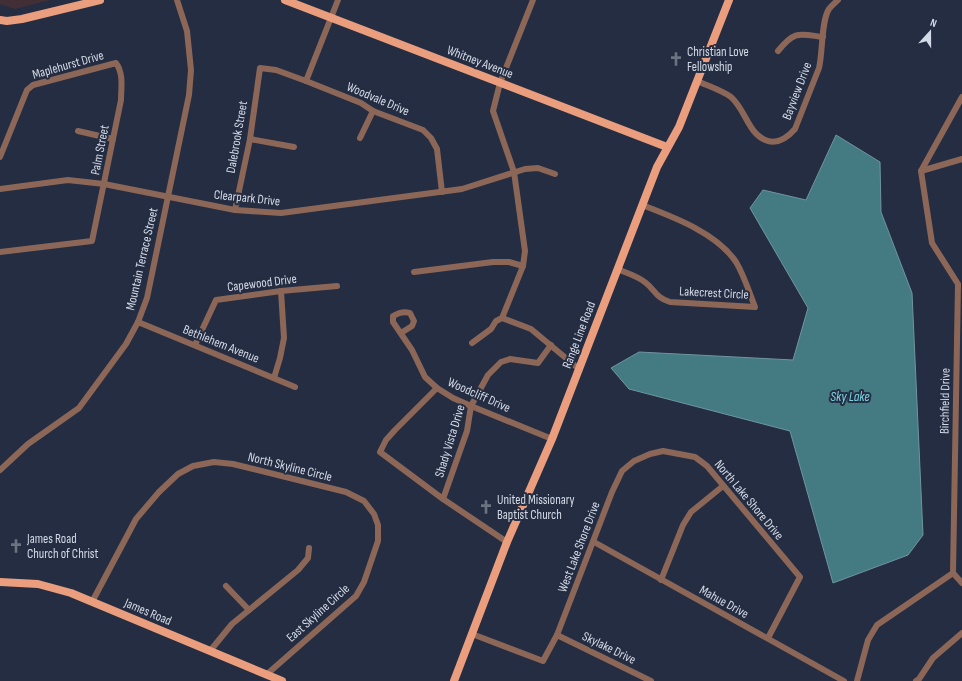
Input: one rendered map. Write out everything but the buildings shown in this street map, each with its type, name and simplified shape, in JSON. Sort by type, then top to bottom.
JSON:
[{"type":"main road","points":[[0,20],[7,21],[22,19],[100,0]]},
{"type":"main road","name":"Whitney Avenue","points":[[284,0],[667,147]]},
{"type":"main road","name":"Range Line Road","points":[[454,681],[507,542],[552,439],[657,167],[679,127],[729,0]]},
{"type":"main road","name":"James Road","points":[[0,582],[38,584],[72,594],[282,681]]},
{"type":"street","name":"Mountain Terrace Street","points":[[0,470],[28,444],[79,408],[126,344],[138,322],[147,298],[189,95],[191,70],[187,31],[176,0]]},
{"type":"street","points":[[306,81],[338,0]]},
{"type":"street","points":[[472,343],[492,329],[496,321],[502,318],[523,266],[524,251],[514,172],[493,111],[500,83],[533,0]]},
{"type":"street","name":"Bayview Drive","points":[[697,81],[730,97],[736,103],[758,136],[772,142],[789,136],[795,129],[819,68],[825,16],[828,10],[838,0]]},
{"type":"street","points":[[778,51],[790,38],[796,35],[823,37]]},
{"type":"street","name":"Palm Street","points":[[0,252],[92,241],[121,100],[122,80],[120,68],[116,63]]},
{"type":"street","name":"Maplehurst Drive","points":[[0,157],[28,90],[33,85],[116,63]]},
{"type":"street","name":"Woodvale Drive","points":[[260,68],[276,70],[306,81],[361,103],[373,111],[423,130],[431,138],[436,149],[442,192]]},
{"type":"street","name":"Dalebrook Street","points":[[235,210],[250,139],[260,68]]},
{"type":"street","points":[[921,171],[962,97]]},
{"type":"street","points":[[360,138],[373,111]]},
{"type":"street","points":[[78,131],[113,139]]},
{"type":"street","points":[[250,139],[294,147]]},
{"type":"street","points":[[921,171],[962,159]]},
{"type":"street","name":"Clearpark Drive","points":[[0,189],[68,180],[104,184],[235,210],[281,214],[462,189],[525,169],[538,168],[555,174]]},
{"type":"street","name":"Birchfield Drive","points":[[921,171],[932,243],[960,283],[953,573]]},
{"type":"street","name":"Lakecrest Circle","points":[[617,269],[639,278],[663,300],[670,302],[755,307],[736,263],[728,250],[717,241],[695,228],[669,215],[642,206]]},
{"type":"street","points":[[414,272],[493,262],[509,262],[523,266]]},
{"type":"street","name":"Capewood Drive","points":[[195,345],[216,300],[280,291],[337,286]]},
{"type":"street","points":[[274,378],[284,338],[280,291]]},
{"type":"street","points":[[502,318],[531,329],[579,369]]},
{"type":"street","name":"Bethlehem Avenue","points":[[138,322],[295,387]]},
{"type":"street","name":"Woodcliff Drive","points":[[401,333],[412,350],[425,377],[437,388],[453,398],[471,406],[552,439]]},
{"type":"street","name":"Shady Vista Drive","points":[[442,499],[467,432],[471,406],[488,375],[501,362],[510,359],[538,363],[551,345]]},
{"type":"street","points":[[437,388],[386,440],[380,452],[442,499],[507,542]]},
{"type":"street","name":"North Lake Shore Drive","points":[[650,454],[663,451],[695,457],[707,466],[800,576],[768,638]]},
{"type":"street","name":"West Lake Shore Drive","points":[[472,634],[543,661],[557,635],[612,492],[622,471],[634,461],[650,454]]},
{"type":"street","name":"North Skyline Circle","points":[[92,602],[136,519],[159,492],[178,474],[193,466],[214,462],[233,464],[346,492],[364,501],[374,514]]},
{"type":"street","points":[[661,580],[687,518],[691,512],[723,486]]},
{"type":"street","name":"East Skyline Circle","points":[[266,675],[356,596],[364,582],[378,541],[378,525],[374,514]]},
{"type":"street","name":"Mahue Drive","points":[[594,542],[844,681]]},
{"type":"street","points":[[210,651],[232,624],[298,570],[308,558],[309,548]]},
{"type":"street","points":[[857,681],[868,640],[877,626],[953,573],[962,583]]},
{"type":"street","points":[[226,586],[249,610]]},
{"type":"street","points":[[916,681],[919,679],[933,658],[962,633]]},
{"type":"street","name":"Skylake Drive","points":[[557,635],[651,681]]},
{"type":"shaded area","points":[[0,0],[50,0],[15,9],[0,4]]},
{"type":"water","name":"Sky Lake","points":[[836,135],[880,162],[881,212],[912,293],[923,535],[908,555],[833,583],[790,431],[629,389],[611,368],[639,352],[793,360],[808,308],[750,208],[763,190],[806,200]]},
{"type":"place","name":"Christian Love Fellowship","points":[[676,59]]},
{"type":"place","name":"United Missionary Baptist Church","points":[[486,507]]},
{"type":"place","name":"James Road Church of Christ","points":[[16,546]]}]
